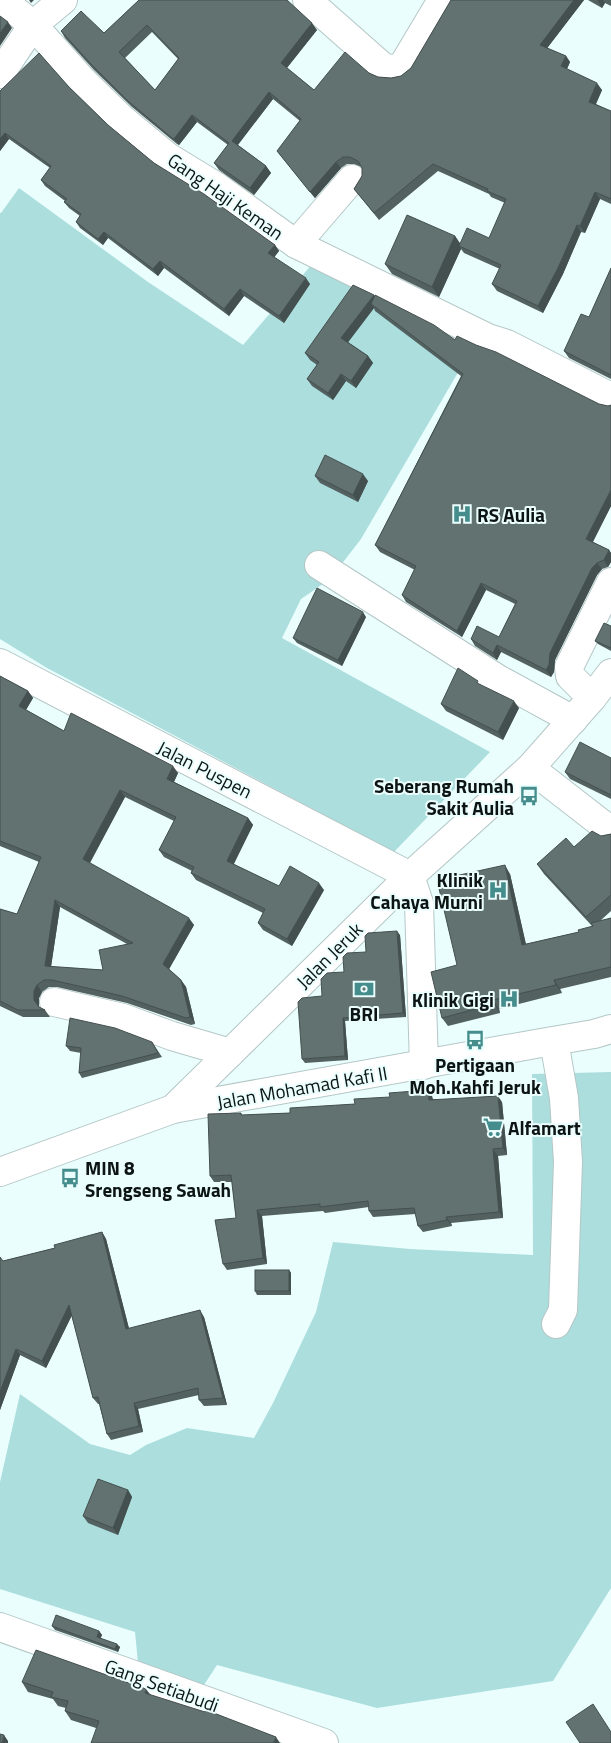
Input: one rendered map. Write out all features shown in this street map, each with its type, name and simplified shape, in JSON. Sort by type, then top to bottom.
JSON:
[{"type":"street","name":"Gang Haji Keman","points":[[2,0],[33,25],[83,81],[168,157],[217,187],[296,244],[488,338],[507,344],[611,397]]},
{"type":"street","points":[[0,74],[33,25],[63,0]]},
{"type":"street","points":[[307,0],[384,68],[394,69],[402,67],[442,0]]},
{"type":"street","points":[[296,244],[352,179]]},
{"type":"street","points":[[319,565],[498,679],[572,720]]},
{"type":"street","points":[[592,698],[570,676],[569,667],[611,582]]},
{"type":"street","name":"Jalan Puspen","points":[[0,663],[410,876]]},
{"type":"street","name":"Jalan Jeruk","points":[[173,1109],[410,876],[530,768],[592,698],[611,673]]},
{"type":"street","points":[[530,768],[611,831]]},
{"type":"street","points":[[410,876],[419,903],[424,1065]]},
{"type":"street","points":[[54,1002],[123,1018],[172,1036],[230,1053]]},
{"type":"street","name":"Jalan Mohamad Kafi II","points":[[0,1172],[173,1109],[594,1034],[611,1029]]},
{"type":"street","points":[[554,1041],[564,1098],[568,1162],[563,1310],[556,1324]]},
{"type":"street","name":"Gang Setiabudi","points":[[0,1627],[324,1743]]},
{"type":"shaded area","points":[[19,188],[148,282],[243,345],[319,256],[467,357],[361,539],[330,579],[301,599],[282,638],[490,752],[394,852],[47,668],[0,639],[0,213]]},
{"type":"shaded area","points":[[611,1072],[611,1588],[553,1681],[377,1708],[217,1665],[202,1688],[138,1663],[135,1632],[0,1589],[0,1482],[20,1394],[90,1444],[130,1455],[146,1445],[187,1428],[254,1438],[273,1403],[316,1312],[333,1242],[410,1249],[533,1255],[532,1074]]},
{"type":"building","points":[[139,0],[287,0],[312,23],[281,63],[314,90],[345,52],[369,73],[378,77],[391,78],[401,76],[411,68],[451,0],[574,0],[540,45],[566,56],[561,66],[597,83],[589,102],[611,111],[611,199],[595,192],[580,226],[577,225],[558,268],[538,306],[492,284],[501,265],[459,246],[467,228],[489,238],[506,199],[433,164],[374,213],[354,189],[362,176],[362,168],[358,161],[350,157],[343,157],[336,162],[310,192],[277,151],[301,119],[269,92],[232,141],[266,166],[250,188],[214,163],[229,143],[192,115],[174,139],[172,138],[128,101],[61,31],[81,11],[104,33]],"holes":[[[147,25],[179,58],[155,90],[119,52]]]},
{"type":"building","points":[[0,16],[8,22],[0,33]]},
{"type":"building","points":[[39,53],[68,86],[108,125],[154,163],[204,194],[275,245],[268,253],[306,278],[279,316],[240,289],[224,309],[160,261],[153,269],[104,232],[98,239],[76,222],[81,214],[64,202],[67,199],[41,180],[51,166],[5,133],[0,139],[0,91]]},
{"type":"building","points":[[407,215],[455,236],[432,287],[385,264]]},
{"type":"building","points":[[611,268],[611,375],[564,351],[581,314],[589,317]]},
{"type":"building","points":[[353,285],[374,295],[341,338],[368,356],[351,381],[341,374],[328,393],[307,379],[319,362],[305,353]]},
{"type":"building","points":[[375,295],[434,325],[455,340],[457,336],[496,352],[599,404],[611,405],[611,490],[586,539],[609,550],[604,560],[592,568],[550,653],[549,665],[546,670],[497,645],[493,653],[471,639],[477,626],[499,637],[517,601],[481,583],[457,631],[402,595],[416,566],[375,545],[463,374],[371,304]]},
{"type":"building","points":[[325,455],[363,474],[353,495],[315,476]]},
{"type":"building","points":[[317,588],[363,612],[338,660],[293,638]]},
{"type":"building","points":[[604,623],[611,626],[611,648],[595,641]]},
{"type":"building","points":[[458,668],[478,681],[477,683],[514,701],[498,732],[441,704]]},
{"type":"building","points":[[0,676],[28,691],[19,706],[64,731],[71,713],[173,766],[167,779],[248,818],[227,861],[279,886],[290,866],[319,883],[287,939],[258,923],[265,909],[191,873],[194,867],[159,850],[176,817],[120,790],[83,859],[189,918],[163,964],[181,980],[190,1017],[186,1018],[122,996],[52,980],[44,980],[37,985],[34,991],[34,1000],[39,1007],[45,1010],[18,1010],[0,1001],[0,909],[17,914],[41,857],[0,841]],"holes":[[[55,900],[133,943],[99,950],[103,970],[45,966]]]},
{"type":"building","points":[[580,742],[611,758],[611,795],[565,772]]},
{"type":"building","points":[[592,831],[601,836],[611,834],[611,895],[586,917],[537,864],[566,838],[574,847]]},
{"type":"building","points":[[505,865],[522,945],[579,932],[578,930],[593,926],[591,923],[611,918],[611,967],[554,980],[556,985],[493,1000],[494,1004],[442,1018],[431,972],[457,965],[437,880]]},
{"type":"building","name":"BRI","points":[[397,931],[403,1013],[343,1018],[345,1056],[302,1059],[298,1002],[302,998],[322,996],[321,979],[327,973],[344,972],[343,957],[347,953],[366,952],[365,936],[368,933]]},
{"type":"building","points":[[70,1018],[115,1028],[152,1042],[158,1053],[79,1073],[81,1048],[66,1046]]},
{"type":"building","points":[[428,1090],[429,1100],[498,1096],[503,1148],[493,1149],[499,1212],[446,1217],[447,1220],[418,1226],[414,1208],[369,1211],[368,1201],[320,1207],[320,1204],[257,1210],[263,1258],[223,1264],[215,1220],[236,1218],[231,1175],[210,1176],[208,1114],[290,1113],[290,1108],[355,1104],[354,1099],[390,1097],[389,1093]]},
{"type":"building","points":[[102,1232],[126,1329],[200,1310],[223,1398],[199,1400],[198,1388],[134,1403],[139,1426],[107,1434],[98,1397],[93,1398],[69,1305],[42,1361],[16,1349],[0,1392],[0,1257],[3,1261],[55,1248],[54,1245]]},
{"type":"building","points":[[255,1270],[289,1270],[289,1291],[255,1291]]},
{"type":"building","points":[[98,1479],[128,1490],[113,1528],[83,1516]]},
{"type":"building","points":[[56,1615],[99,1631],[97,1637],[117,1644],[115,1649],[52,1626]]},
{"type":"building","points":[[36,1650],[146,1689],[145,1693],[205,1712],[206,1710],[276,1737],[273,1743],[91,1743],[99,1721],[65,1711],[68,1701],[51,1697],[53,1692],[22,1682]]},
{"type":"building","points":[[593,1704],[611,1732],[610,1743],[580,1743],[566,1722]]},
{"type":"building","points":[[0,1734],[4,1735],[2,1743],[0,1743]]},
{"type":"place","name":"RS Aulia","points":[[462,514]]},
{"type":"place","name":"Seberang Rumah Sakit Aulia","points":[[529,796]]},
{"type":"place","name":"Klinik Cahaya Murni","points":[[498,890]]},
{"type":"place","name":"BRI","points":[[364,989]]},
{"type":"place","name":"Klinik Gigi","points":[[509,999]]},
{"type":"place","name":"Pertigaan Moh.Kahfi Jeruk","points":[[475,1040]]},
{"type":"place","name":"Alfamart","points":[[493,1127]]},
{"type":"place","name":"MIN 8 Srengseng Sawah","points":[[70,1178]]}]
